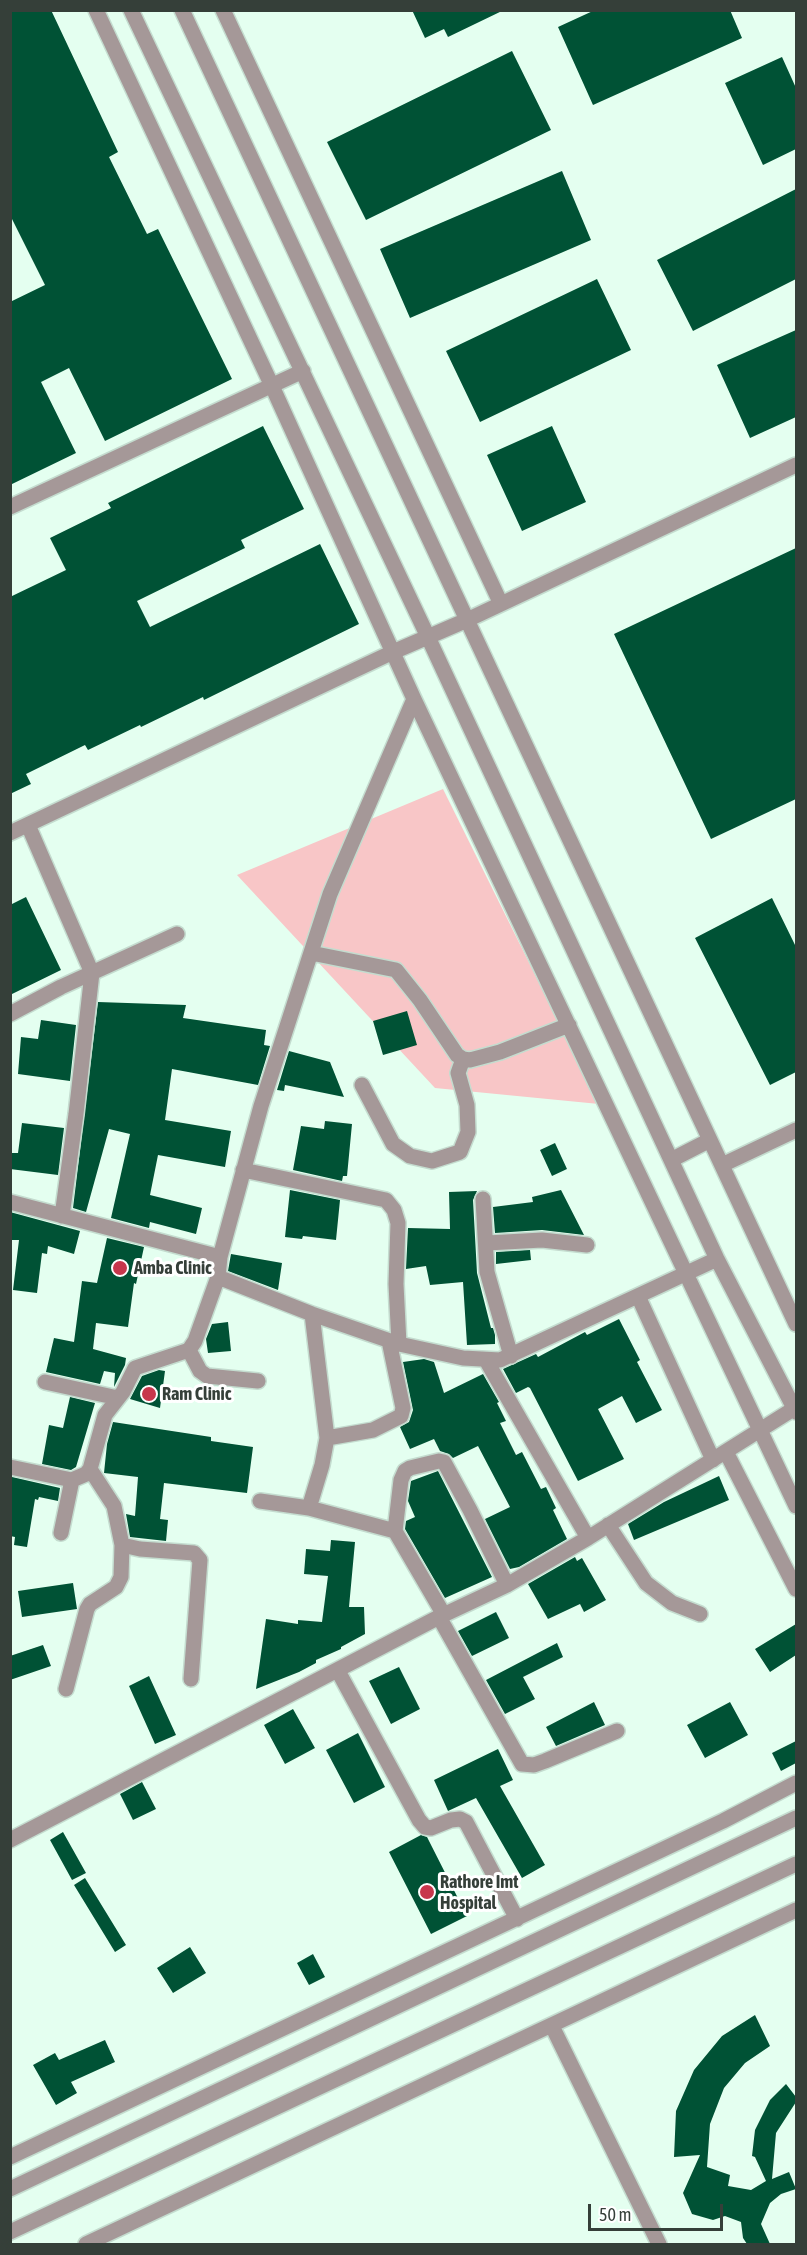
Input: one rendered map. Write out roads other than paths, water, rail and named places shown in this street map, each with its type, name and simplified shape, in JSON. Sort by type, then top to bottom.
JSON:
[{"type":"street","points":[[96,10],[272,386],[414,699],[796,1506]]},
{"type":"street","points":[[10,1840],[507,1584],[588,1538],[760,1430],[796,1410],[717,1259],[428,637],[131,10]]},
{"type":"street","points":[[182,10],[796,1324]]},
{"type":"street","points":[[223,10],[501,604]]},
{"type":"street","points":[[10,507],[303,371]]},
{"type":"street","points":[[10,833],[796,465]]},
{"type":"street","points":[[11,1469],[72,1480],[86,1474],[90,1469],[105,1415],[138,1366],[189,1350],[203,1322],[218,1277],[220,1257],[261,1106],[330,894],[414,699]]},
{"type":"street","points":[[28,825],[92,973],[62,1216]]},
{"type":"street","points":[[10,1014],[177,934]]},
{"type":"street","points":[[310,953],[396,970],[420,1000],[457,1055],[463,1059],[470,1060],[500,1052],[569,1025]]},
{"type":"street","points":[[362,1085],[393,1144],[410,1156],[432,1161],[460,1152],[468,1132],[467,1105],[458,1072],[463,1059]]},
{"type":"street","points":[[722,1165],[796,1130]]},
{"type":"street","points":[[671,1160],[710,1140]]},
{"type":"street","points":[[243,1170],[386,1200],[394,1210],[398,1224],[394,1342],[403,1408],[401,1416],[373,1430],[327,1438]]},
{"type":"street","points":[[483,1199],[487,1272],[511,1356]]},
{"type":"street","points":[[10,1202],[220,1257]]},
{"type":"street","points":[[487,1244],[542,1240],[586,1245]]},
{"type":"street","points":[[218,1277],[312,1314],[394,1342],[463,1358],[500,1360],[717,1259]]},
{"type":"street","points":[[638,1296],[719,1456],[796,1589]]},
{"type":"street","points":[[309,1508],[322,1465],[327,1438],[312,1314]]},
{"type":"street","points":[[189,1350],[200,1371],[207,1376],[258,1381]]},
{"type":"street","points":[[486,1360],[588,1538]]},
{"type":"street","points":[[45,1382],[118,1398]]},
{"type":"street","points":[[507,1584],[444,1462],[439,1461],[410,1468],[402,1475],[395,1531],[522,1764],[534,1765],[617,1731]]},
{"type":"street","points":[[66,1689],[87,1609],[90,1604],[116,1587],[119,1582],[122,1545],[114,1506],[90,1469]]},
{"type":"street","points":[[60,1533],[72,1480]]},
{"type":"street","points":[[260,1501],[309,1508],[395,1531]]},
{"type":"street","points":[[608,1525],[646,1583],[672,1603],[700,1614]]},
{"type":"street","points":[[122,1545],[140,1549],[194,1553],[200,1560],[191,1679]]},
{"type":"street","points":[[338,1671],[419,1820],[425,1827],[431,1828],[451,1820],[460,1819],[466,1822],[518,1919]]},
{"type":"street","points":[[10,2157],[518,1919],[796,1784]]},
{"type":"street","points":[[10,2189],[796,1818]]},
{"type":"street","points":[[10,2232],[796,1864]]},
{"type":"street","points":[[86,2244],[796,1910]]},
{"type":"street","points":[[552,2026],[659,2244]]},
{"type":"place","name":"Amba Clinic","points":[[120,1268]]},
{"type":"place","name":"Ram Clinic","points":[[149,1394]]},
{"type":"place","name":"Rathore Imt Hospital","points":[[427,1892]]}]
